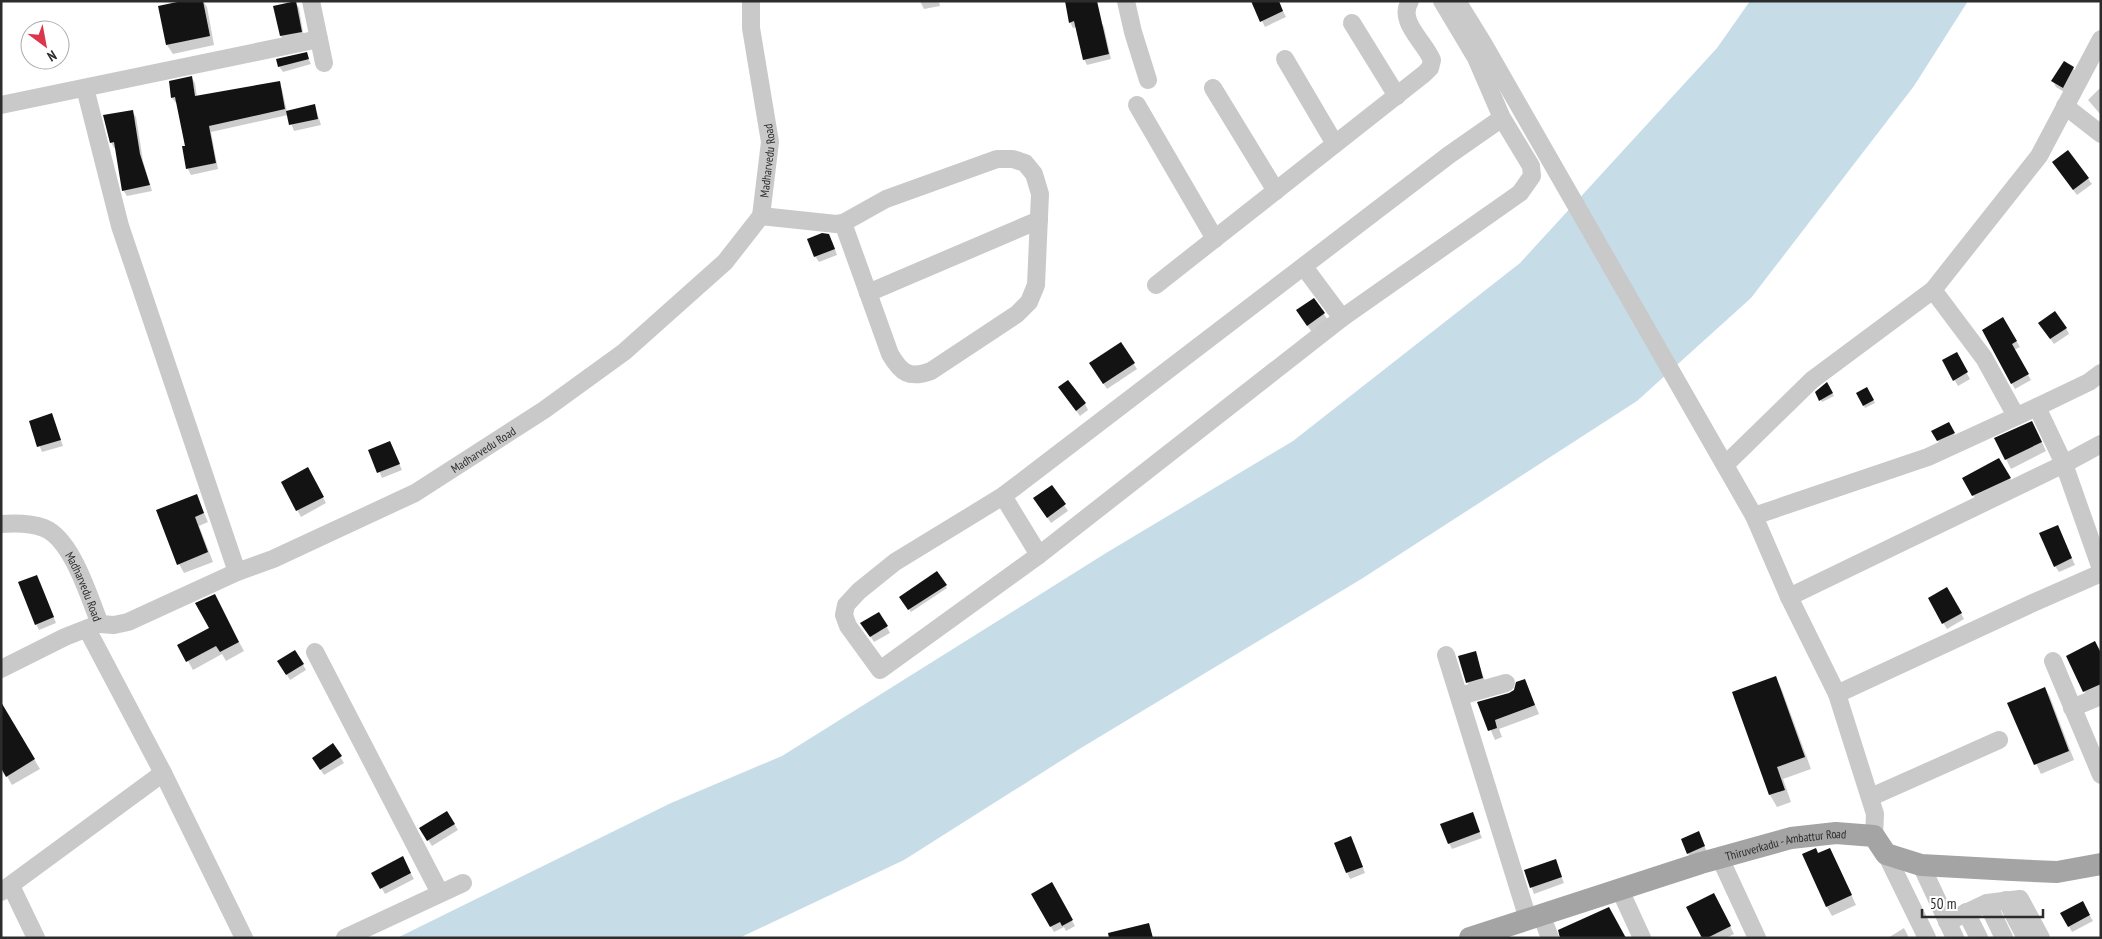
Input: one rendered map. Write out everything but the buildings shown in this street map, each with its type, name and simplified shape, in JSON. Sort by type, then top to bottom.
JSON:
[{"type":"main road","name":"Thiruverkadu - Ambattur Road","points":[[1470,938],[1720,858],[1791,838],[1836,833],[1874,836]]},
{"type":"main road","points":[[1874,836],[1886,854],[1921,865],[2058,872],[2101,864]]},
{"type":"street","points":[[312,1],[324,63]]},
{"type":"street","name":"Madharvedu Road","points":[[1,524],[30,525],[43,528],[60,540],[69,553],[94,626],[114,625],[128,622],[237,572],[273,559],[415,493],[544,410],[624,352],[725,262],[761,216],[770,142],[750,28],[751,1]]},
{"type":"street","points":[[1126,1],[1133,32],[1148,80]]},
{"type":"street","points":[[1156,285],[1424,74],[1432,63],[1429,53],[1406,18],[1406,10],[1410,1]]},
{"type":"street","points":[[1442,1],[1476,58],[1502,118],[1531,166],[1532,176],[1520,193],[1342,318],[1039,555],[880,670],[848,626],[844,615],[846,605],[859,591],[895,562],[1003,496],[1449,155],[1502,118]]},
{"type":"street","points":[[1457,1],[1483,43],[1754,516],[1789,597],[1837,694],[1871,797],[1875,814],[1874,836]]},
{"type":"street","points":[[1352,23],[1397,96]]},
{"type":"street","points":[[1,105],[319,38]]},
{"type":"street","points":[[1725,465],[1812,380],[1933,290],[2038,156],[2101,39]]},
{"type":"street","points":[[1285,59],[1335,144]]},
{"type":"street","points":[[85,88],[120,226],[237,572]]},
{"type":"street","points":[[1213,88],[1276,191]]},
{"type":"street","points":[[1137,105],[1215,239]]},
{"type":"street","points":[[2065,106],[2101,134]]},
{"type":"street","points":[[761,216],[836,224],[843,223],[886,199],[997,158],[1013,159],[1025,163],[1034,174],[1040,194],[1036,285],[1029,302],[1018,314],[930,371],[919,376],[907,374],[897,366],[890,354],[843,223]]},
{"type":"street","points":[[868,293],[1039,220]]},
{"type":"street","points":[[1304,266],[1342,318]]},
{"type":"street","points":[[1933,290],[1984,358],[2016,416]]},
{"type":"street","points":[[1754,516],[1928,457],[2089,382],[2101,373]]},
{"type":"street","points":[[2037,407],[2064,464],[2101,569]]},
{"type":"street","points":[[1789,597],[2064,464],[2101,444]]},
{"type":"street","points":[[1003,496],[1039,555]]},
{"type":"street","points":[[1837,694],[2034,602],[2101,573]]},
{"type":"street","points":[[1,670],[65,637],[94,626],[162,773],[244,938]]},
{"type":"street","points":[[315,652],[440,893]]},
{"type":"street","points":[[1446,655],[1535,917],[1550,938]]},
{"type":"street","points":[[2053,661],[2101,775]]},
{"type":"street","points":[[1460,696],[1506,682]]},
{"type":"street","points":[[2072,708],[2101,696]]},
{"type":"street","points":[[1871,797],[2000,740]]},
{"type":"street","points":[[36,938],[6,889],[162,773]]},
{"type":"street","points":[[1886,854],[1927,938]]},
{"type":"street","points":[[1720,858],[1757,938]]},
{"type":"street","points":[[1921,865],[1955,938]]},
{"type":"street","points":[[2012,870],[2013,899],[2026,938]]},
{"type":"street","points":[[345,938],[463,883]]},
{"type":"street","points":[[1620,890],[1642,938]]},
{"type":"street","points":[[1947,922],[1987,903],[2013,899]]},
{"type":"street","points":[[2013,899],[2041,938]]},
{"type":"street","points":[[1987,903],[2004,938]]},
{"type":"street","points":[[1966,912],[1979,938]]},
{"type":"water","points":[[1750,1],[1968,1],[1914,86],[1751,298],[1637,401],[1363,578],[1081,748],[904,860],[739,938],[397,938],[671,803],[782,756],[1106,553],[1293,441],[1520,263],[1717,48]]}]
